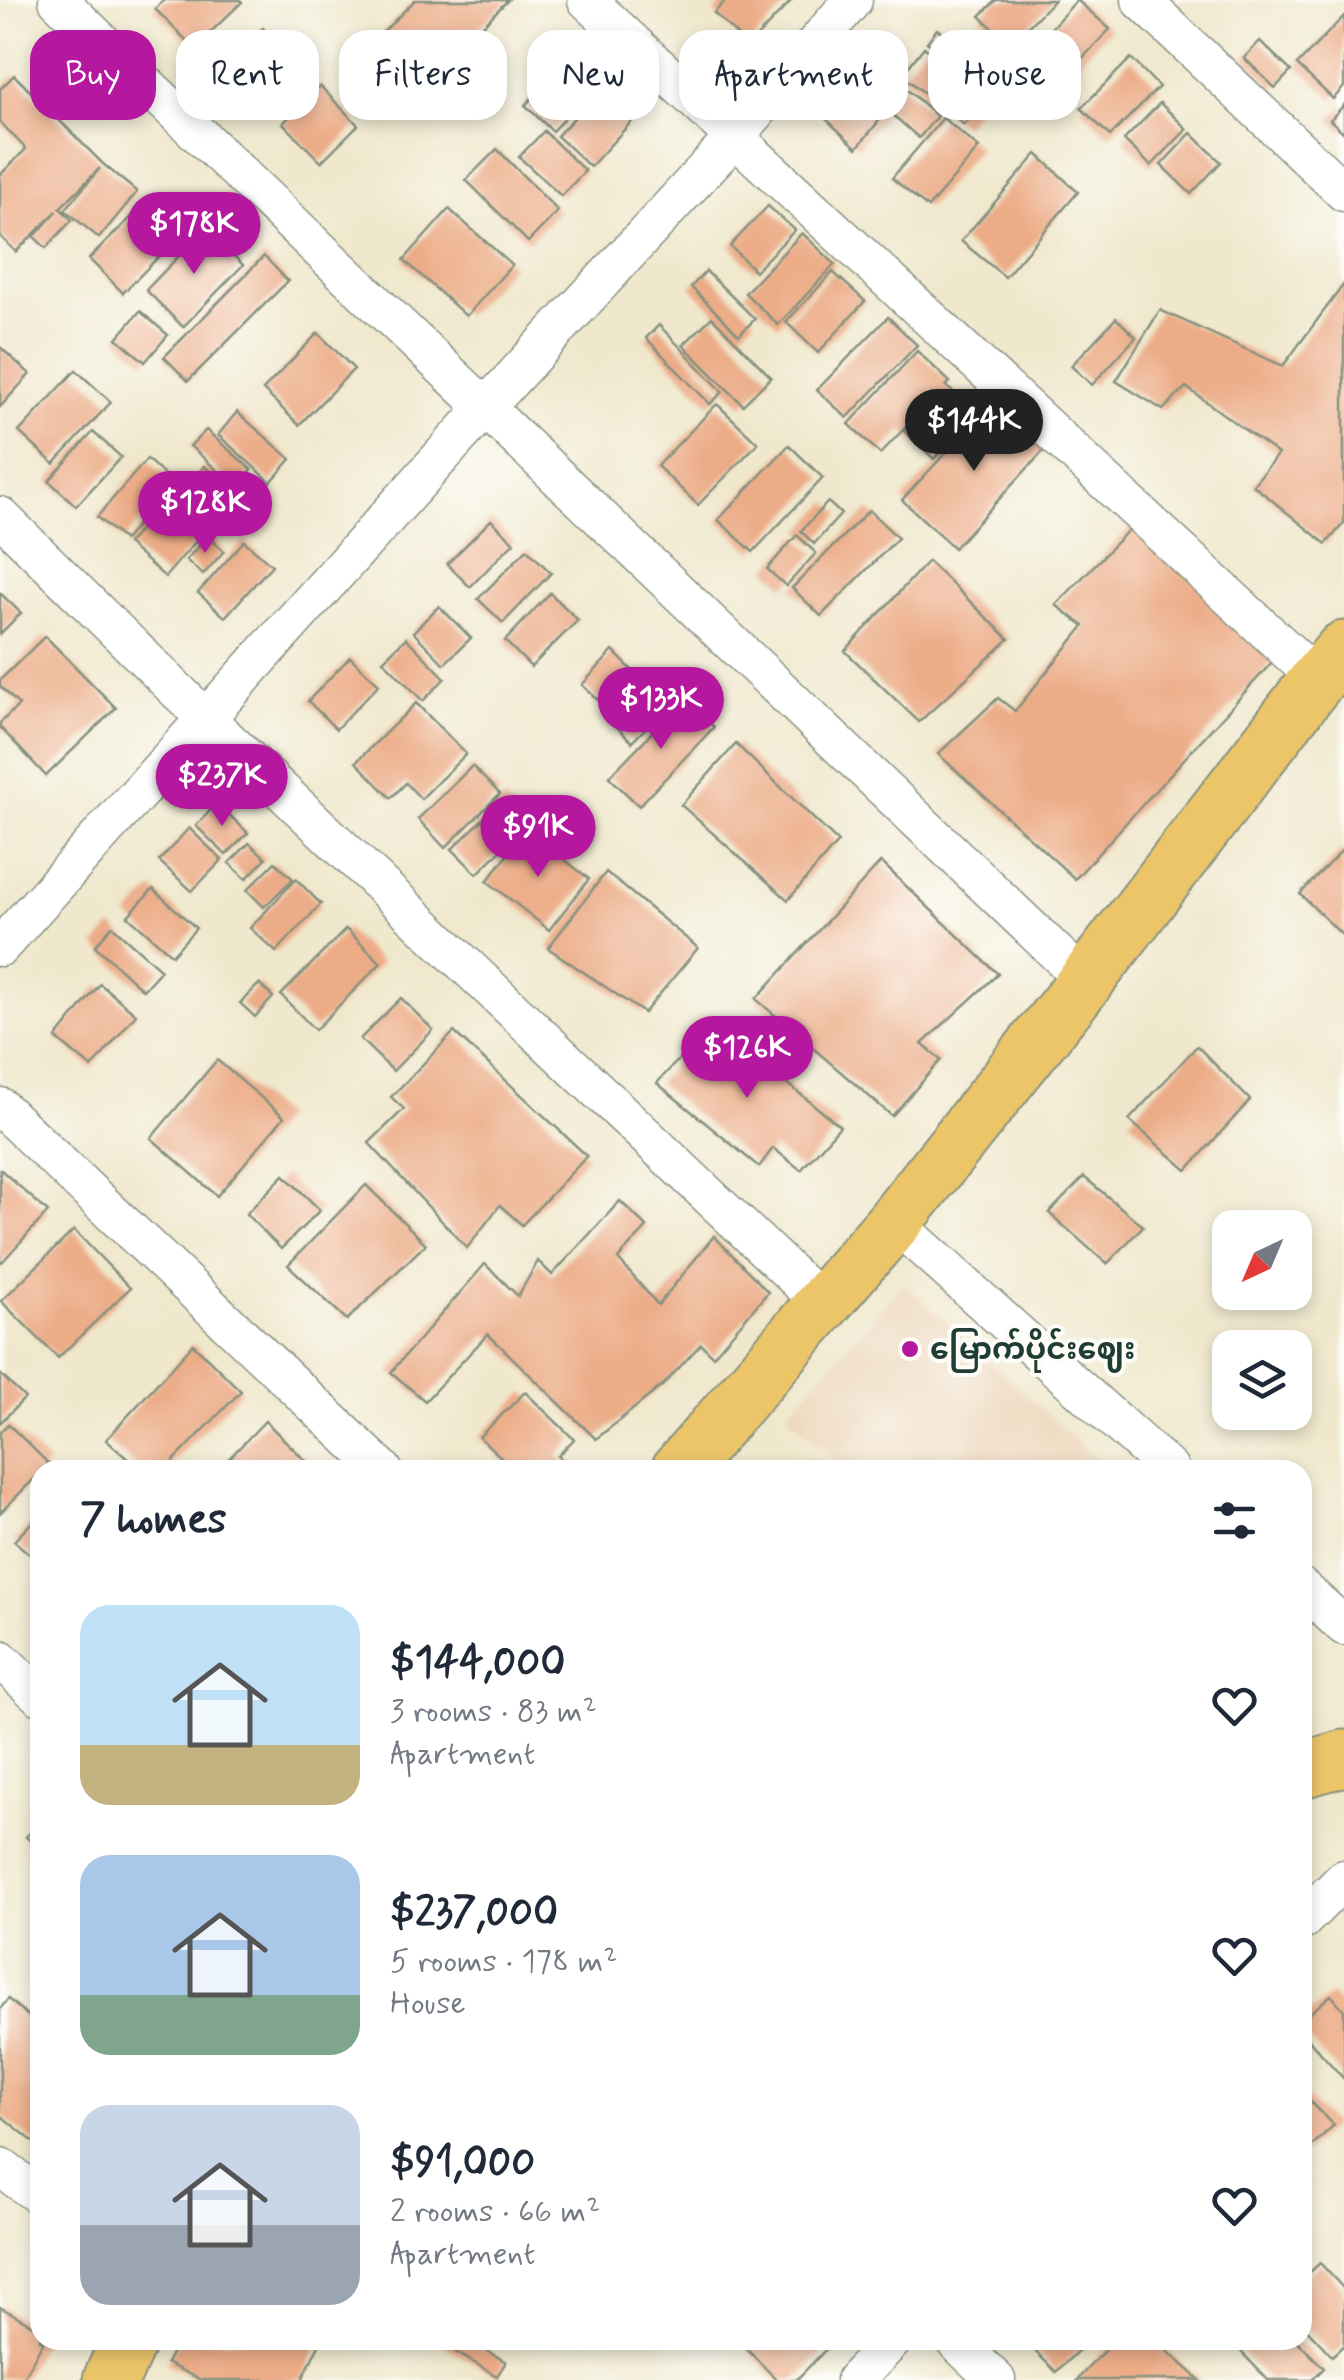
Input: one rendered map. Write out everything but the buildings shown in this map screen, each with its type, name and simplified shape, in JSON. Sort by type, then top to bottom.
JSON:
[{"type":"main road","points":[[688,1460],[894,1222],[1331,664]]},
{"type":"main road","points":[[1312,1767],[1344,1758]]},
{"type":"main road","points":[[111,2380],[124,2350]]},
{"type":"street","points":[[58,0],[1086,981]]},
{"type":"street","points":[[587,0],[734,138],[1331,664]]},
{"type":"street","points":[[0,947],[734,138],[853,0]]},
{"type":"street","points":[[1141,0],[1344,192]]},
{"type":"street","points":[[0,516],[206,719],[824,1305]]},
{"type":"street","points":[[0,1107],[372,1460]]},
{"type":"street","points":[[894,1222],[1159,1460]]},
{"type":"street","points":[[1312,1597],[1344,1626]]},
{"type":"street","points":[[0,1659],[30,1687]]},
{"type":"street","points":[[1312,1911],[1344,1878]]},
{"type":"street","points":[[0,2167],[30,2189]]},
{"type":"street","points":[[855,2380],[884,2350]]},
{"type":"street","points":[[964,2350],[996,2380]]},
{"type":"shaded area","name":"မြောက်ပိုင်းဈေး","points":[[904,1284],[1098,1460],[912,1460],[905,1454],[899,1460],[837,1460],[786,1414]]},
{"type":"place","name":"မြောက်ပိုင်းဈေး","points":[[910,1349]]}]
